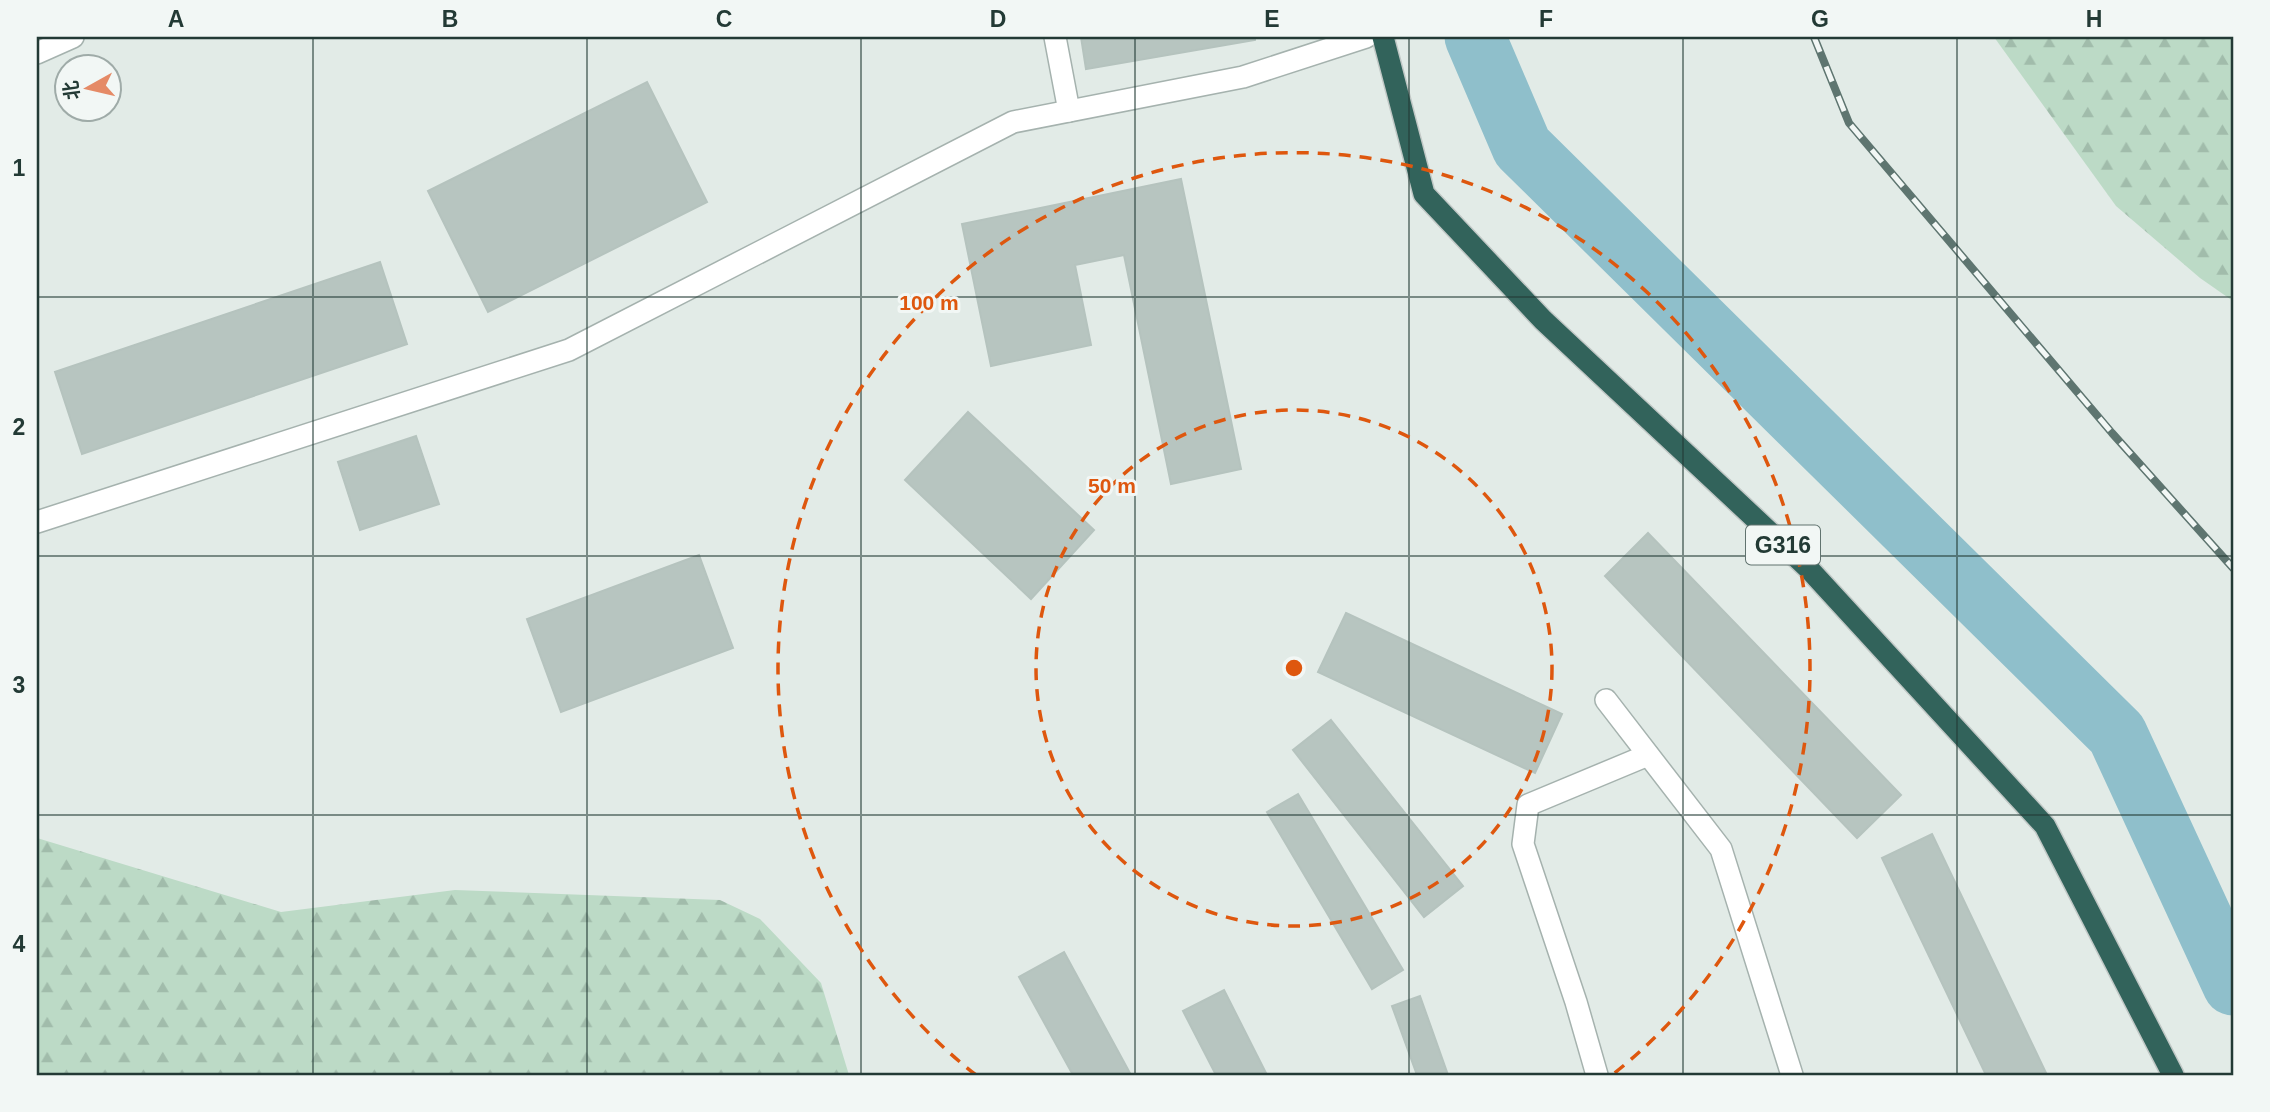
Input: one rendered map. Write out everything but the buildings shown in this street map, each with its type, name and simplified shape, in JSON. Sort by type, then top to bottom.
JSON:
[{"type":"highway","name":"G316","points":[[1383,37],[1424,194],[1543,320],[1809,569],[2045,826],[2173,1075]]},
{"type":"street","points":[[37,53],[73,37]]},
{"type":"street","points":[[1055,37],[1069,111]]},
{"type":"street","points":[[37,522],[569,350],[1013,122],[1243,77],[1366,37]]},
{"type":"street","points":[[1606,700],[1721,849],[1792,1075]]},
{"type":"street","points":[[1597,1075],[1576,1002],[1523,844],[1528,805],[1648,755]]},
{"type":"green space","points":[[1994,37],[2233,37],[2233,301],[2200,278],[2116,206]]},
{"type":"green space","points":[[37,838],[281,912],[455,890],[720,900],[760,919],[821,983],[849,1075],[37,1075]]},
{"type":"waterway","points":[[1475,37],[1522,147],[2117,734],[2233,985]]},
{"type":"railway","points":[[1814,37],[1849,123],[2112,433],[2233,568]]}]
